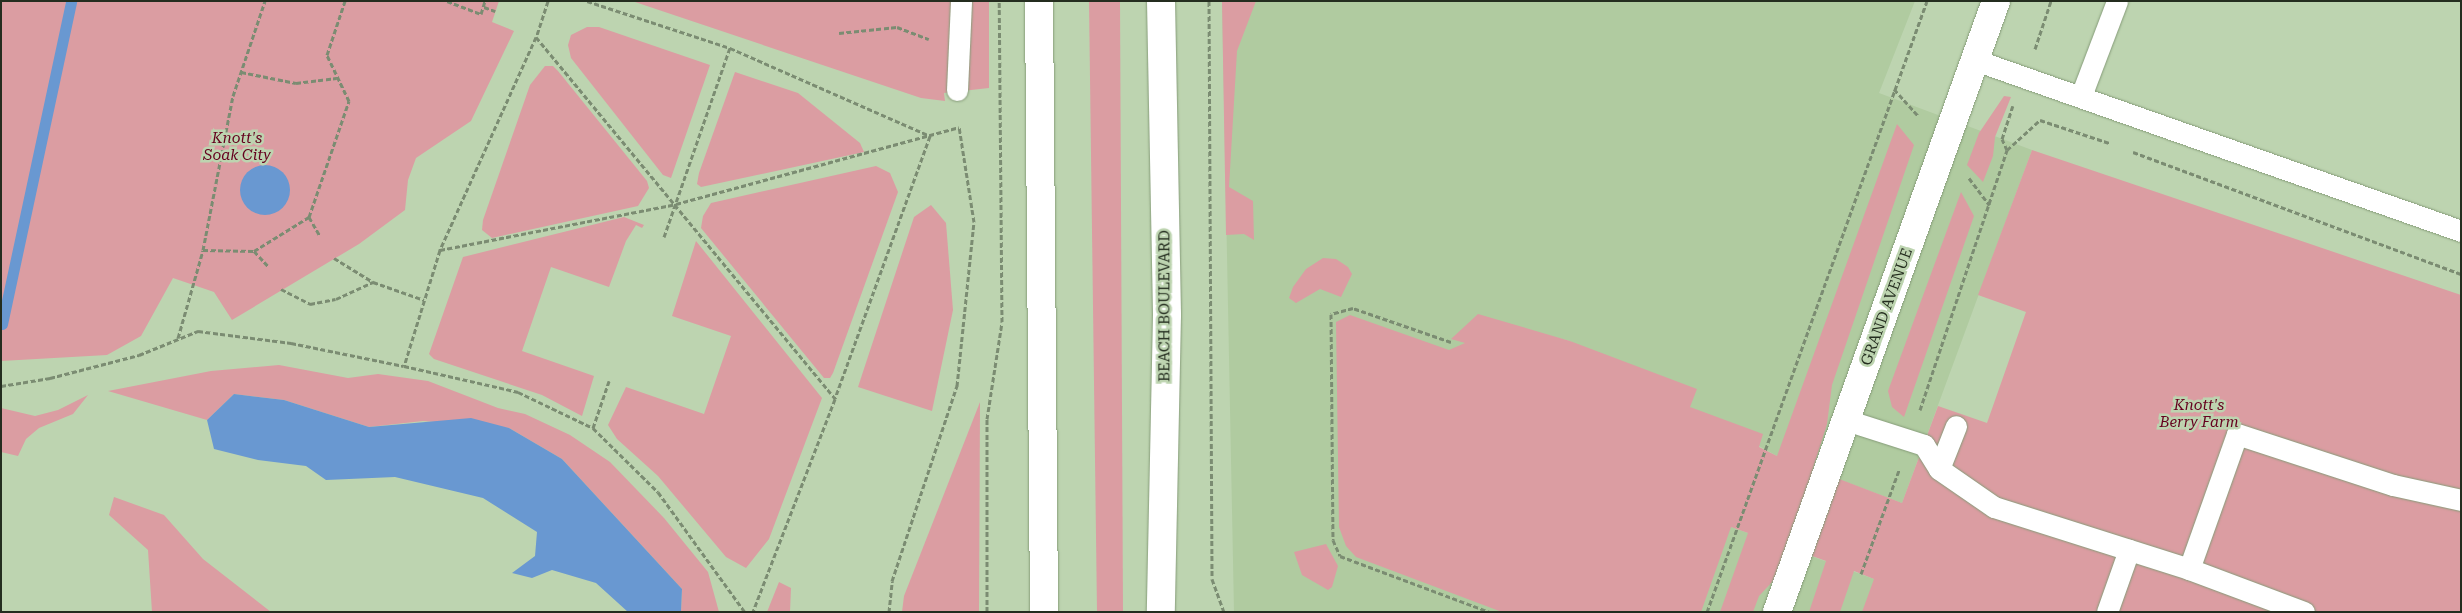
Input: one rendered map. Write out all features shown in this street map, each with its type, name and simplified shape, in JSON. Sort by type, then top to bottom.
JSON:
[{"type":"main road","points":[[1039,1],[1044,612]]},
{"type":"main road","name":"BEACH BOULEVARD","points":[[1161,1],[1167,316],[1161,612]]},
{"type":"main road","name":"GRAND AVENUE","points":[[1777,612],[1996,1]]},
{"type":"lane","points":[[956,90],[960,1]]},
{"type":"lane","points":[[2081,96],[2117,1]]},
{"type":"lane","points":[[1975,60],[2461,231]]},
{"type":"lane","points":[[1846,420],[1924,445],[1939,469],[1994,507],[2189,570],[2304,612]]},
{"type":"lane","points":[[1939,469],[1956,426]]},
{"type":"lane","points":[[2189,570],[2237,434],[2393,485],[2461,500]]},
{"type":"lane","points":[[2107,612],[2129,550]]},
{"type":"path","points":[[177,339],[204,250],[233,96],[265,1]]},
{"type":"path","points":[[204,250],[254,251],[309,217],[349,101],[326,55],[345,1]]},
{"type":"path","points":[[447,1],[481,14],[486,1]]},
{"type":"path","points":[[404,366],[440,250],[536,37],[548,1]]},
{"type":"path","points":[[588,1],[730,48],[930,136]]},
{"type":"path","points":[[987,612],[987,419],[1002,322],[999,1]]},
{"type":"path","points":[[1209,1],[1212,579],[1224,612]]},
{"type":"path","points":[[1707,612],[1927,1]]},
{"type":"path","points":[[484,7],[495,11]]},
{"type":"path","points":[[839,33],[897,27],[958,49]]},
{"type":"path","points":[[536,37],[676,204],[835,399]]},
{"type":"path","points":[[664,237],[730,48]]},
{"type":"path","points":[[241,72],[296,84],[337,78]]},
{"type":"path","points":[[889,612],[892,581],[957,386],[974,222],[956,90]]},
{"type":"path","points":[[1861,574],[1910,441],[2007,150],[2040,120],[2116,146]]},
{"type":"path","points":[[440,250],[676,204],[960,127]]},
{"type":"path","points":[[753,612],[835,399],[930,136]]},
{"type":"path","points":[[2125,149],[2461,274]]},
{"type":"path","points":[[309,217],[320,236]]},
{"type":"path","points":[[254,251],[268,266]]},
{"type":"path","points":[[334,258],[373,282],[424,300]]},
{"type":"path","points":[[282,288],[310,304],[336,299],[373,282]]},
{"type":"path","points":[[1450,342],[1353,308],[1331,314],[1333,540],[1340,556],[1490,612]]},
{"type":"path","points":[[1,386],[50,378],[139,355],[198,331],[291,343],[518,392],[593,428],[658,492],[745,612]]},
{"type":"path","points":[[593,428],[609,382]]},
{"type":"shaded area","points":[[1222,1],[1915,1],[1879,93],[2032,150],[1902,503],[1777,456],[1570,341],[1512,326],[1466,343],[1731,527],[1874,579],[1930,612],[1234,612]]},
{"type":"green space","name":"Knott's Soak City","points":[[1,1],[499,1],[492,22],[514,31],[471,121],[416,158],[408,180],[405,210],[359,244],[232,320],[214,292],[173,278],[141,336],[107,355],[1,361]]},
{"type":"green space","points":[[632,1],[989,1],[989,88],[944,93],[945,101],[921,98]]},
{"type":"green space","points":[[1089,1],[1120,1],[1123,612],[1097,612]]},
{"type":"green space","points":[[1222,1],[1256,1],[1237,51],[1229,187],[1253,201],[1254,240],[1244,234],[1226,235]]},
{"type":"green space","points":[[587,27],[599,27],[710,65],[671,178],[663,175],[571,58],[568,45],[571,35]]},
{"type":"green space","points":[[545,66],[553,66],[558,71],[647,181],[649,188],[638,206],[492,238],[482,230],[483,220],[530,85]]},
{"type":"green space","points":[[735,72],[798,93],[860,143],[864,152],[701,187],[697,184],[699,173]]},
{"type":"green space","points":[[2004,96],[2011,97],[1995,137],[1993,156],[1983,182],[1967,165],[1979,133]]},
{"type":"green space","name":"Knott's Berry Farm","points":[[1897,124],[1914,145],[1832,385],[1827,424],[1813,469],[1902,503],[1938,406],[1987,423],[2026,312],[1978,295],[2032,150],[2461,295],[2461,612],[1862,612],[1874,579],[1854,571],[1840,612],[1809,612],[1826,561],[1787,547],[1774,580],[1759,596],[1753,612],[1720,612],[1748,533],[1731,527],[1701,612],[1502,612],[1356,557],[1346,546],[1339,527],[1336,322],[1350,315],[1449,350],[1465,343],[1451,339],[1478,314],[1570,341],[1697,389],[1690,407],[1763,434],[1759,447],[1777,456]]},
{"type":"green space","points":[[876,166],[890,173],[898,192],[833,373],[830,378],[824,378],[701,228],[703,216],[711,203]]},
{"type":"green space","points":[[1961,192],[1974,216],[1904,417],[1892,407],[1888,391]]},
{"type":"green space","points":[[931,205],[946,223],[953,310],[932,411],[858,387],[914,217]]},
{"type":"green space","points":[[624,217],[644,225],[642,228],[636,225],[626,241],[609,287],[551,267],[522,351],[594,376],[582,416],[542,395],[434,359],[429,354],[463,257]]},
{"type":"green space","points":[[696,241],[822,398],[769,539],[746,568],[726,557],[658,476],[617,439],[608,425],[626,387],[704,414],[731,336],[672,316]]},
{"type":"green space","points":[[1323,258],[1336,259],[1348,267],[1352,274],[1341,297],[1320,289],[1296,303],[1289,298],[1293,287],[1306,269]]},
{"type":"green space","points":[[279,365],[348,378],[378,374],[428,381],[498,408],[525,414],[570,435],[610,462],[664,518],[708,572],[719,612],[681,612],[682,589],[562,459],[509,428],[423,421],[369,427],[284,400],[234,394],[207,420],[108,391],[211,371]]},
{"type":"green space","points":[[88,395],[73,414],[39,428],[26,439],[18,456],[1,452],[1,408],[35,416],[58,410]]},
{"type":"green space","points":[[980,402],[979,612],[902,612],[904,596]]},
{"type":"green space","points":[[114,497],[164,515],[203,559],[271,612],[152,612],[148,550],[109,515]]},
{"type":"green space","points":[[1326,544],[1338,566],[1332,587],[1328,590],[1302,575],[1294,552]]},
{"type":"green space","points":[[779,582],[791,588],[790,612],[767,612]]},
{"type":"water","points":[[270,165],[283,172],[289,180],[289,200],[283,208],[275,214],[260,215],[247,208],[241,200],[240,185],[247,172],[255,166]]},
{"type":"water","points":[[234,394],[284,400],[369,427],[471,418],[509,428],[562,459],[682,589],[681,612],[628,612],[596,583],[552,570],[532,578],[512,573],[535,556],[537,532],[483,498],[395,477],[326,480],[306,466],[258,460],[214,449],[207,420]]},
{"type":"waterway","points":[[2,324],[71,1]]}]
